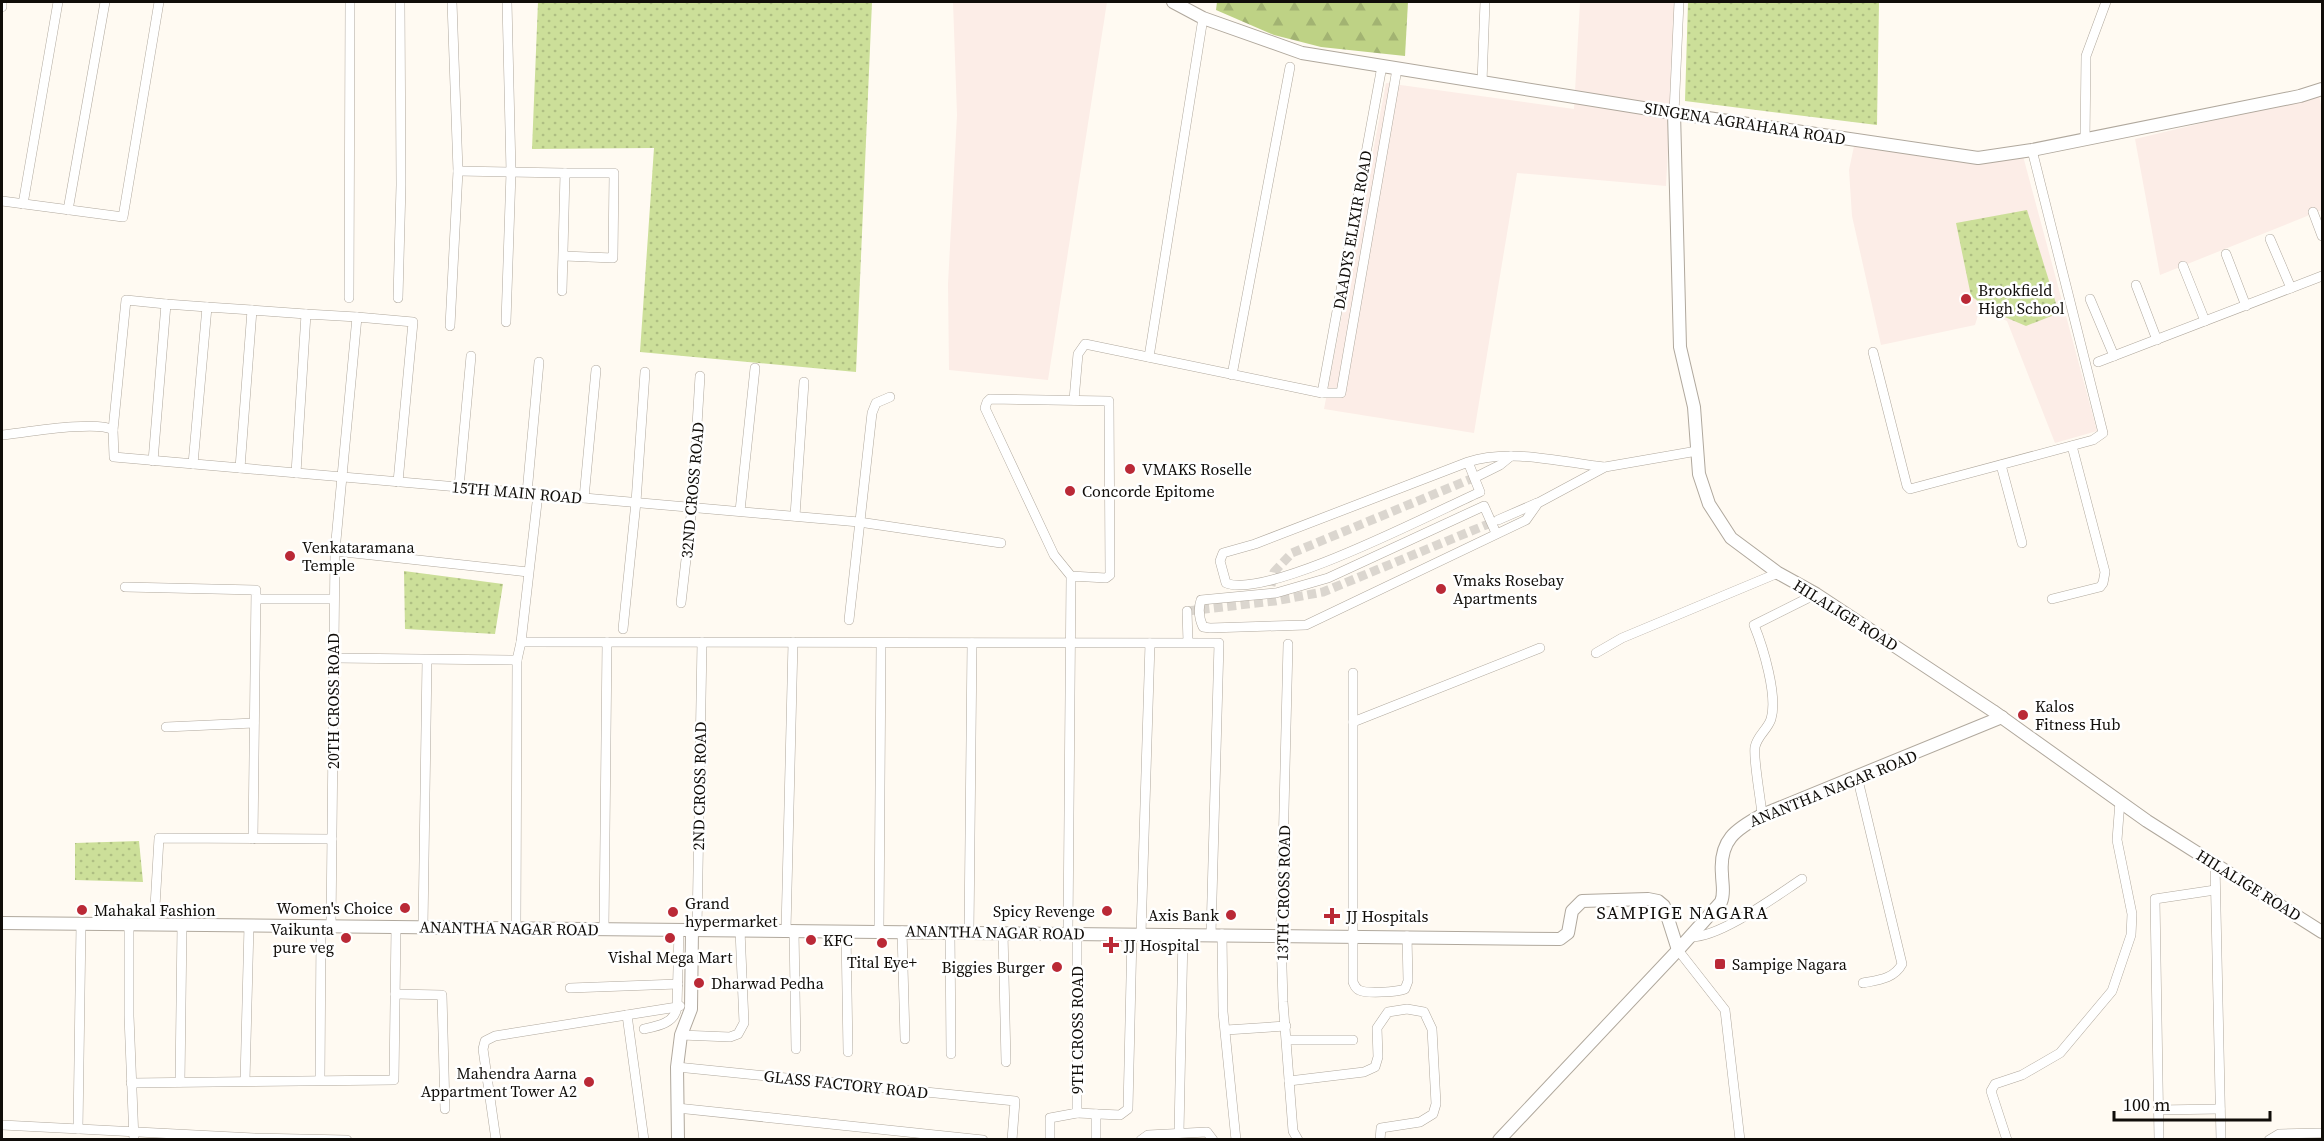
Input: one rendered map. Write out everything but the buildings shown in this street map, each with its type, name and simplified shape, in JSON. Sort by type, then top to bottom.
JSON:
[{"type":"street","points":[[2,2],[2,8]]},
{"type":"street","points":[[23,204],[58,2]]},
{"type":"street","points":[[68,210],[105,2]]},
{"type":"street","points":[[2,201],[123,217],[159,2]]},
{"type":"street","points":[[349,298],[350,2]]},
{"type":"street","points":[[398,298],[401,185],[400,2]]},
{"type":"street","points":[[450,326],[458,171],[452,2]]},
{"type":"street","points":[[506,322],[511,171],[507,2]]},
{"type":"street","name":"SINGENA AGRAHARA ROAD","points":[[1173,2],[1203,18],[1302,54],[1978,158],[2085,140],[2300,96],[2322,88]]},
{"type":"street","points":[[1482,82],[1485,2]]},
{"type":"street","points":[[1674,113],[1679,2]]},
{"type":"street","points":[[2085,140],[2086,56],[2106,2]]},
{"type":"street","points":[[1149,357],[1203,18]]},
{"type":"street","name":"DAADYS ELIXIR ROAD","points":[[1382,66],[1322,393],[1341,393],[1397,69]]},
{"type":"street","points":[[1232,375],[1290,67]]},
{"type":"street","name":"HILALIGE ROAD","points":[[1674,113],[1680,347],[1694,407],[1697,451],[1704,491],[1715,515],[1731,538],[1778,573],[1816,594],[2002,717],[2120,801],[2322,932]]},
{"type":"street","points":[[1873,352],[1907,486],[1910,489],[2093,440],[2103,433],[2032,150]]},
{"type":"street","points":[[458,171],[614,173],[613,258],[564,256]]},
{"type":"street","points":[[562,291],[565,172]]},
{"type":"street","points":[[2313,212],[2322,237]]},
{"type":"street","points":[[2270,239],[2291,288]]},
{"type":"street","points":[[2226,254],[2246,306]]},
{"type":"street","points":[[2183,266],[2205,321]]},
{"type":"street","points":[[2098,362],[2322,276]]},
{"type":"street","points":[[2136,285],[2157,340]]},
{"type":"street","points":[[2090,299],[2114,356]]},
{"type":"street","points":[[2,435],[73,427],[107,426],[113,430],[126,300],[413,322],[398,482]]},
{"type":"street","points":[[153,461],[166,304]]},
{"type":"street","points":[[193,464],[207,307]]},
{"type":"street","points":[[240,468],[252,310]]},
{"type":"street","points":[[296,473],[306,314]]},
{"type":"street","name":"20TH CROSS ROAD","points":[[320,1080],[332,839],[335,551],[357,317]]},
{"type":"street","points":[[1074,400],[1078,354],[1085,344],[1322,393]]},
{"type":"street","points":[[459,487],[471,356]]},
{"type":"street","points":[[527,493],[539,362]]},
{"type":"street","points":[[740,511],[755,368]]},
{"type":"street","points":[[584,498],[596,370]]},
{"type":"street","points":[[623,629],[636,502],[645,372]]},
{"type":"street","name":"32ND CROSS ROAD","points":[[681,603],[692,507],[700,376]]},
{"type":"street","points":[[795,516],[804,382]]},
{"type":"street","points":[[849,620],[872,413],[876,403],[890,397]]},
{"type":"street","points":[[990,399],[1074,400],[1109,401],[1110,575],[1106,578],[1071,576],[1054,555],[985,408],[985,404],[990,399]]},
{"type":"street","name":"15TH MAIN ROAD","points":[[113,430],[114,457],[859,522],[1001,543]]},
{"type":"street","points":[[2052,599],[2100,587],[2105,572],[2072,446]]},
{"type":"street","points":[[1468,462],[1480,492],[1328,561],[1272,581],[1232,585],[1226,583],[1220,561],[1223,553],[1255,544],[1468,462],[1480,458],[1511,456],[1605,467],[1697,451]]},
{"type":"street","points":[[1478,476],[1500,465],[1511,456]]},
{"type":"street","points":[[2001,465],[2022,543]]},
{"type":"street","points":[[1498,520],[1538,503],[1605,467]]},
{"type":"street","points":[[516,928],[517,660],[538,494]]},
{"type":"street","points":[[1496,533],[1484,506],[1328,578],[1276,593],[1201,600],[1200,620],[1203,627],[1306,625],[1526,520],[1538,503]]},
{"type":"street","points":[[335,551],[528,572]]},
{"type":"street","points":[[1596,653],[1622,638],[1778,573]]},
{"type":"street","name":"9TH CROSS ROAD","points":[[1050,1140],[1050,1118],[1077,1113],[1072,933],[1071,576]]},
{"type":"street","points":[[1253,583],[1254,594]]},
{"type":"street","points":[[125,587],[255,590],[253,838]]},
{"type":"street","points":[[1762,815],[1755,747],[1761,732],[1771,720],[1772,701],[1764,657],[1754,625],[1816,594]]},
{"type":"street","points":[[260,599],[333,599]]},
{"type":"street","points":[[1187,611],[1188,642]]},
{"type":"street","points":[[521,642],[1071,644],[1188,642],[1219,644],[1217,934],[1236,1140]]},
{"type":"street","points":[[604,929],[607,642]]},
{"type":"street","name":"2ND CROSS ROAD","points":[[695,929],[702,642]]},
{"type":"street","points":[[793,642],[790,930],[796,1049]]},
{"type":"street","points":[[879,931],[881,643]]},
{"type":"street","points":[[969,932],[972,643]]},
{"type":"street","points":[[1077,1113],[1120,1115],[1128,1110],[1150,643]]},
{"type":"street","name":"13TH CROSS ROAD","points":[[1288,644],[1281,935],[1283,1002],[1293,1131],[1298,1140]]},
{"type":"street","points":[[1353,722],[1540,648]]},
{"type":"street","points":[[334,658],[517,660]]},
{"type":"street","points":[[423,927],[427,660]]},
{"type":"street","points":[[1353,673],[1353,982],[1356,988],[1362,992],[1399,992],[1406,989],[1408,981],[1407,936]]},
{"type":"street","name":"ANANTHA NAGAR ROAD","points":[[2,923],[1560,939],[1568,933],[1572,911],[1582,901],[1648,899],[1658,901],[1664,906],[1678,950],[1723,898],[1721,862],[1730,837],[1735,831],[1762,815],[1940,745],[2002,717]]},
{"type":"street","points":[[166,726],[254,723]]},
{"type":"street","points":[[1857,776],[1902,964],[1894,974],[1888,977],[1863,983]]},
{"type":"street","points":[[2007,1140],[1991,1091],[1995,1084],[2022,1076],[2060,1053],[2112,991],[2131,935],[2132,914],[2117,840],[2120,801]]},
{"type":"street","points":[[154,924],[159,838],[332,839]]},
{"type":"street","points":[[2215,864],[2221,1140]]},
{"type":"street","points":[[1691,937],[1703,937],[1759,908],[1803,879]]},
{"type":"street","points":[[2159,1140],[2155,898],[2215,890]]},
{"type":"street","points":[[78,1129],[81,924]]},
{"type":"street","points":[[129,924],[134,1135]]},
{"type":"street","points":[[180,1082],[182,924]]},
{"type":"street","points":[[245,1081],[249,925]]},
{"type":"street","points":[[131,1083],[394,1080],[396,927]]},
{"type":"street","points":[[644,1029],[671,1020],[676,1014],[679,929]]},
{"type":"street","points":[[678,1140],[677,1067],[681,1035],[688,1021],[692,1004],[695,929]]},
{"type":"street","points":[[681,1035],[730,1037],[738,1034],[744,1023],[740,930]]},
{"type":"street","points":[[846,931],[848,1052]]},
{"type":"street","points":[[902,931],[905,1039]]},
{"type":"street","points":[[951,932],[951,1054]]},
{"type":"street","points":[[1003,932],[1006,1062]]},
{"type":"street","points":[[1179,1133],[1183,934]]},
{"type":"street","points":[[1499,1140],[1678,950],[1725,1010],[1740,1140]]},
{"type":"street","points":[[570,988],[678,984]]},
{"type":"street","points":[[395,994],[442,994],[445,1109]]},
{"type":"street","points":[[496,1140],[483,1049],[485,1041],[495,1036],[692,1004]]},
{"type":"street","points":[[1289,1080],[1364,1072],[1375,1067],[1378,1058],[1377,1028],[1388,1012],[1407,1009],[1424,1012],[1432,1029],[1436,1104],[1432,1114],[1420,1122],[1381,1128],[1380,1140]]},
{"type":"street","points":[[627,1015],[644,1140]]},
{"type":"street","points":[[1226,1030],[1286,1026]]},
{"type":"street","points":[[1287,1040],[1353,1040]]},
{"type":"street","name":"GLASS FACTORY ROAD","points":[[677,1067],[1015,1101],[1012,1140]]},
{"type":"street","points":[[677,1108],[983,1140]]},
{"type":"street","points":[[2158,1110],[2220,1109]]},
{"type":"street","points":[[1095,1140],[1096,1114]]},
{"type":"street","points":[[2,1125],[134,1135],[347,1140]]},
{"type":"street","points":[[1142,1140],[1148,1135],[1207,1132],[1213,1140]]},
{"type":"street","points":[[2269,1140],[2279,1134],[2322,1133]]},
{"type":"shaded area","points":[[953,2],[1107,2],[1048,380],[949,370],[948,284],[957,115]]},
{"type":"shaded area","points":[[1580,2],[1676,2],[1666,186],[1517,173],[1474,433],[1324,409],[1386,83],[1574,109]]},
{"type":"shaded area","points":[[2319,95],[2322,110],[2322,210],[2160,275],[2135,139]]},
{"type":"shaded area","name":"Brookfield High School","points":[[1854,146],[1973,162],[2023,156],[2097,431],[2055,443],[2007,321],[1986,311],[1979,312],[1975,325],[1881,345],[1852,216],[1849,170]]},
{"type":"green space","points":[[538,2],[872,2],[856,372],[640,352],[654,148],[532,149]]},
{"type":"green space","points":[[1217,2],[1408,2],[1405,56],[1321,47],[1274,35],[1216,10]]},
{"type":"green space","points":[[1688,2],[1879,2],[1877,125],[1685,101]]},
{"type":"green space","points":[[2027,210],[2059,313],[2026,326],[1993,312],[1971,296],[1956,223]]},
{"type":"green space","points":[[404,571],[503,584],[495,634],[405,629]]},
{"type":"green space","points":[[139,841],[143,882],[75,880],[75,843]]},
{"type":"tunnel","points":[[1268,599],[1274,572],[1292,553],[1478,476]]},
{"type":"tunnel","points":[[1187,611],[1275,601],[1323,592],[1498,520]]},
{"type":"place","name":"Brookfield High School","points":[[1966,299]]},
{"type":"place","name":"VMAKS Roselle","points":[[1130,469]]},
{"type":"place","name":"Concorde Epitome","points":[[1070,491]]},
{"type":"place","name":"Venkataramana Temple","points":[[290,556]]},
{"type":"place","name":"Vmaks Rosebay Apartments","points":[[1441,589]]},
{"type":"place","name":"Kalos Fitness Hub","points":[[2023,715]]},
{"type":"place","name":"Women's Choice","points":[[405,908]]},
{"type":"place","name":"Mahakal Fashion","points":[[82,910]]},
{"type":"place","name":"Spicy Revenge","points":[[1107,911]]},
{"type":"place","name":"Grand hypermarket","points":[[673,912]]},
{"type":"place","name":"Axis Bank","points":[[1231,915]]},
{"type":"place","name":"JJ Hospitals","points":[[1332,916]]},
{"type":"place","name":"Vaikunta pure veg","points":[[346,938]]},
{"type":"place","name":"Vishal Mega Mart","points":[[670,938]]},
{"type":"place","name":"KFC","points":[[811,940]]},
{"type":"place","name":"Tital Eye+","points":[[882,943]]},
{"type":"place","name":"JJ Hospital","points":[[1111,945]]},
{"type":"place","name":"Sampige Nagara","points":[[1720,964]]},
{"type":"place","name":"Biggies Burger","points":[[1057,967]]},
{"type":"place","name":"Dharwad Pedha","points":[[699,983]]},
{"type":"place","name":"Mahendra Aarna Appartment Tower A2","points":[[589,1082]]},
{"type":"district","name":"SAMPIGE NAGARA","points":[[1683,913]]}]
